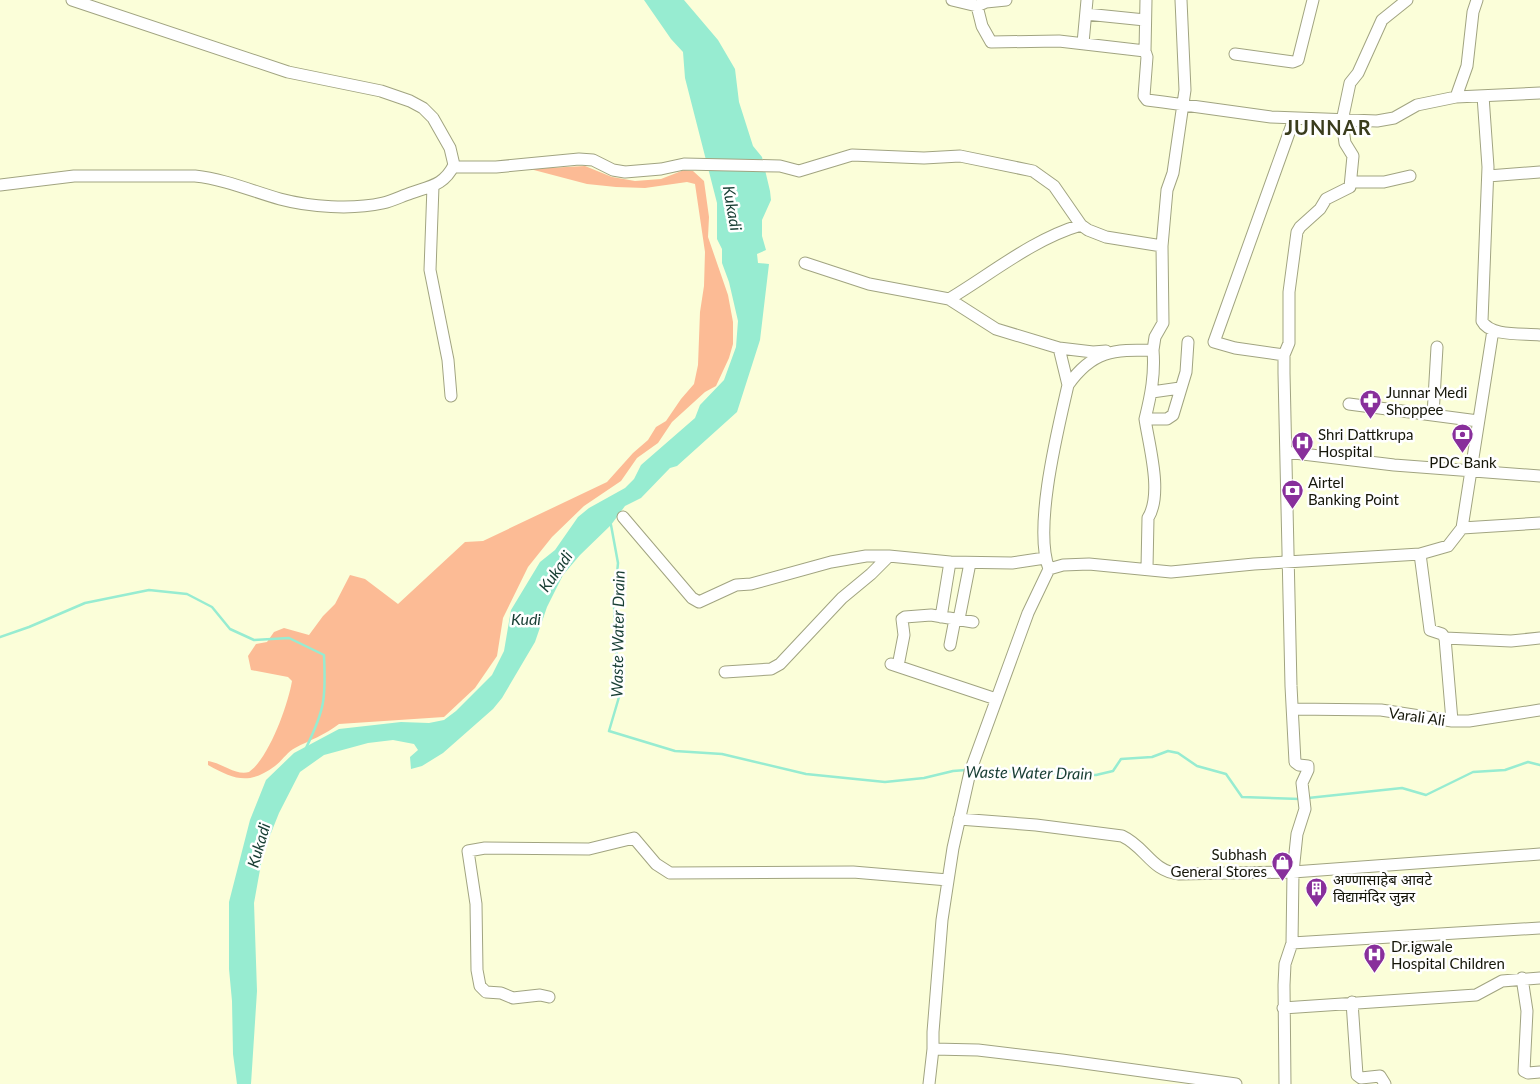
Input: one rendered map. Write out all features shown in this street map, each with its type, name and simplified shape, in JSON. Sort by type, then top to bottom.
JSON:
[{"type":"street","points":[[0,185],[74,176],[195,176],[208,178],[282,200],[340,207],[384,203],[433,186],[448,177],[454,165],[450,148],[433,118],[423,108],[410,101],[381,91],[288,72],[72,0]]},
{"type":"street","points":[[952,0],[977,6],[986,2],[1006,0]]},
{"type":"street","points":[[1083,43],[1087,0]]},
{"type":"street","points":[[1146,0],[1144,51],[1147,58],[1144,96],[1147,100],[1294,119],[1342,121],[1394,118],[1417,106],[1456,97],[1540,93]]},
{"type":"street","points":[[1147,568],[1148,518],[1152,511],[1154,473],[1145,419],[1152,392],[1155,337],[1162,323],[1162,246],[1167,190],[1172,173],[1185,90],[1181,0]]},
{"type":"street","points":[[1235,54],[1293,62],[1298,60],[1313,0]]},
{"type":"street","points":[[1285,1084],[1283,1008],[1285,964],[1292,943],[1293,872],[1297,834],[1305,809],[1302,783],[1308,770],[1308,766],[1299,765],[1295,762],[1284,355],[1289,343],[1289,292],[1297,232],[1320,209],[1326,199],[1347,191],[1350,187],[1353,156],[1346,143],[1342,121],[1350,83],[1358,73],[1382,20],[1407,0]]},
{"type":"street","points":[[1456,97],[1467,66],[1473,12],[1477,0]]},
{"type":"street","points":[[977,6],[982,26],[991,42],[1059,41],[1144,51]]},
{"type":"street","points":[[1086,14],[1146,20]]},
{"type":"street","points":[[1483,96],[1488,176],[1486,265],[1482,321],[1485,327],[1493,330],[1540,335]]},
{"type":"street","points":[[1284,355],[1235,348],[1214,342],[1294,119]]},
{"type":"street","points":[[454,165],[462,168],[496,167],[579,159],[593,160],[613,170],[625,172],[661,169],[684,164],[780,166],[791,170],[805,170],[852,154],[968,157],[1033,171],[1044,176],[1064,198],[1081,225],[1106,237],[1162,246]]},
{"type":"street","points":[[1488,176],[1540,172]]},
{"type":"street","points":[[1351,182],[1384,182],[1410,176]]},
{"type":"street","points":[[433,186],[430,270],[448,360],[451,396]]},
{"type":"street","points":[[949,299],[1035,244],[1060,231],[1081,225]]},
{"type":"street","points":[[805,263],[869,284],[949,299],[996,329],[1060,348],[1093,352],[1153,350]]},
{"type":"street","points":[[623,517],[692,598],[699,602],[736,585],[751,584],[831,562],[866,556],[890,556],[950,562],[1089,564],[1147,568],[1170,572],[1420,554],[1448,546],[1462,528],[1493,330]]},
{"type":"street","points":[[1145,419],[1171,418],[1186,372],[1188,342]]},
{"type":"street","points":[[1434,415],[1437,347]]},
{"type":"street","points":[[929,1084],[942,920],[959,819],[970,772],[1047,564],[1046,498],[1068,385],[1060,348]]},
{"type":"street","points":[[1068,385],[1079,371],[1094,359],[1115,350]]},
{"type":"street","points":[[1152,392],[1180,388]]},
{"type":"street","points":[[1349,404],[1478,421]]},
{"type":"street","points":[[1286,452],[1394,465],[1540,476]]},
{"type":"street","points":[[1462,528],[1540,523]]},
{"type":"street","points":[[1420,554],[1430,630],[1442,634],[1444,638],[1452,721]]},
{"type":"street","points":[[725,672],[771,669],[780,664],[842,598],[890,556]]},
{"type":"street","points":[[941,616],[950,562]]},
{"type":"street","points":[[950,646],[970,562]]},
{"type":"street","points":[[973,622],[941,616],[905,616],[902,619],[904,636],[894,665],[996,699]]},
{"type":"street","points":[[1444,638],[1511,641],[1540,638]]},
{"type":"street","name":"Varali Ali","points":[[1293,708],[1381,710],[1452,721],[1468,721],[1540,710]]},
{"type":"street","points":[[959,819],[1036,825],[1122,836],[1133,841],[1160,869],[1166,872],[1293,872],[1540,854]]},
{"type":"street","points":[[549,998],[540,995],[513,998],[502,993],[486,992],[480,986],[477,970],[476,904],[468,851],[485,848],[589,849],[630,838],[638,842],[656,864],[670,873],[853,872],[948,880]]},
{"type":"street","points":[[1292,943],[1540,928]]},
{"type":"street","points":[[1522,978],[1527,1011],[1524,1071],[1528,1073],[1540,1072]]},
{"type":"street","points":[[1283,1008],[1476,995],[1502,981],[1540,978]]},
{"type":"street","points":[[1352,1002],[1357,1075],[1361,1078],[1380,1076],[1385,1084]]},
{"type":"street","points":[[933,1049],[978,1050],[1236,1084]]},
{"type":"shaded area","points":[[585,166],[612,177],[635,181],[661,179],[684,170],[693,171],[704,181],[709,217],[708,237],[728,295],[733,322],[733,344],[729,358],[716,386],[705,392],[672,422],[658,443],[637,458],[621,481],[584,506],[552,537],[528,567],[503,618],[497,656],[475,688],[444,717],[339,724],[292,750],[278,764],[266,772],[249,778],[234,777],[208,765],[208,761],[234,771],[249,772],[264,755],[282,717],[292,681],[288,677],[251,670],[248,656],[256,644],[267,642],[274,632],[284,628],[309,635],[335,604],[350,575],[365,579],[398,604],[465,542],[483,541],[607,482],[633,453],[648,440],[656,427],[666,421],[694,384],[698,365],[705,252],[695,184],[687,182],[645,188],[616,187],[587,184],[530,169]]},
{"type":"water","points":[[644,0],[684,0],[718,40],[735,69],[739,102],[753,146],[762,157],[770,191],[771,200],[762,220],[762,236],[766,250],[757,254],[758,263],[769,264],[760,340],[737,412],[677,466],[670,468],[641,498],[625,506],[611,525],[580,555],[563,575],[547,607],[535,642],[502,698],[493,709],[443,753],[422,766],[411,769],[410,757],[418,750],[414,744],[393,740],[368,743],[324,755],[300,772],[279,813],[263,853],[254,903],[257,991],[251,1084],[237,1084],[233,1054],[229,969],[229,902],[250,820],[266,780],[294,753],[339,729],[401,722],[429,723],[444,720],[456,711],[492,675],[504,651],[511,610],[540,562],[555,550],[578,517],[589,508],[625,488],[634,479],[641,465],[695,418],[700,405],[724,380],[736,347],[738,321],[729,282],[722,263],[722,249],[717,239],[717,203],[685,78],[683,52],[671,39]]},
{"type":"waterway","name":"Waste Water Drain","points":[[611,525],[618,563],[614,606],[619,697],[609,731],[675,751],[722,754],[806,774],[885,782],[924,778],[966,770]]},
{"type":"waterway","points":[[0,637],[85,603],[149,590],[187,594],[212,607],[230,629],[254,640],[289,638],[324,655],[325,682],[323,703],[321,713],[306,748]]},
{"type":"waterway","name":"Waste Water Drain","points":[[974,770],[1096,775],[1113,771],[1121,759],[1152,757],[1168,751],[1178,753],[1197,766],[1226,774],[1242,797],[1300,799]]},
{"type":"waterway","name":"Waste Water Drain","points":[[1308,798],[1402,788],[1426,795],[1473,772],[1505,770],[1528,762],[1540,765]]},
{"type":"place","name":"Junnar Medi Shoppee","points":[[1370,420]]},
{"type":"place","name":"PDC Bank","points":[[1463,453]]},
{"type":"place","name":"Shri Dattkrupa Hospital","points":[[1302,462]]},
{"type":"place","name":"Airtel Banking Point","points":[[1292,510]]},
{"type":"place","name":"Subhash General Stores","points":[[1283,882]]},
{"type":"place","name":"अण्णासाहेब आवटे विद्यामंदिर जुन्नर","points":[[1317,907]]},
{"type":"place","name":"Dr.igwale Hospital Children","points":[[1375,974]]},
{"type":"district","name":"JUNNAR","points":[[1328,127]]},
{"type":"water label","name":"Kukadi","points":[[733,208]]},
{"type":"water label","name":"Kukadi","points":[[555,571]]},
{"type":"water label","name":"Kudi","points":[[526,618]]},
{"type":"water label","name":"Kukadi","points":[[258,845]]}]
